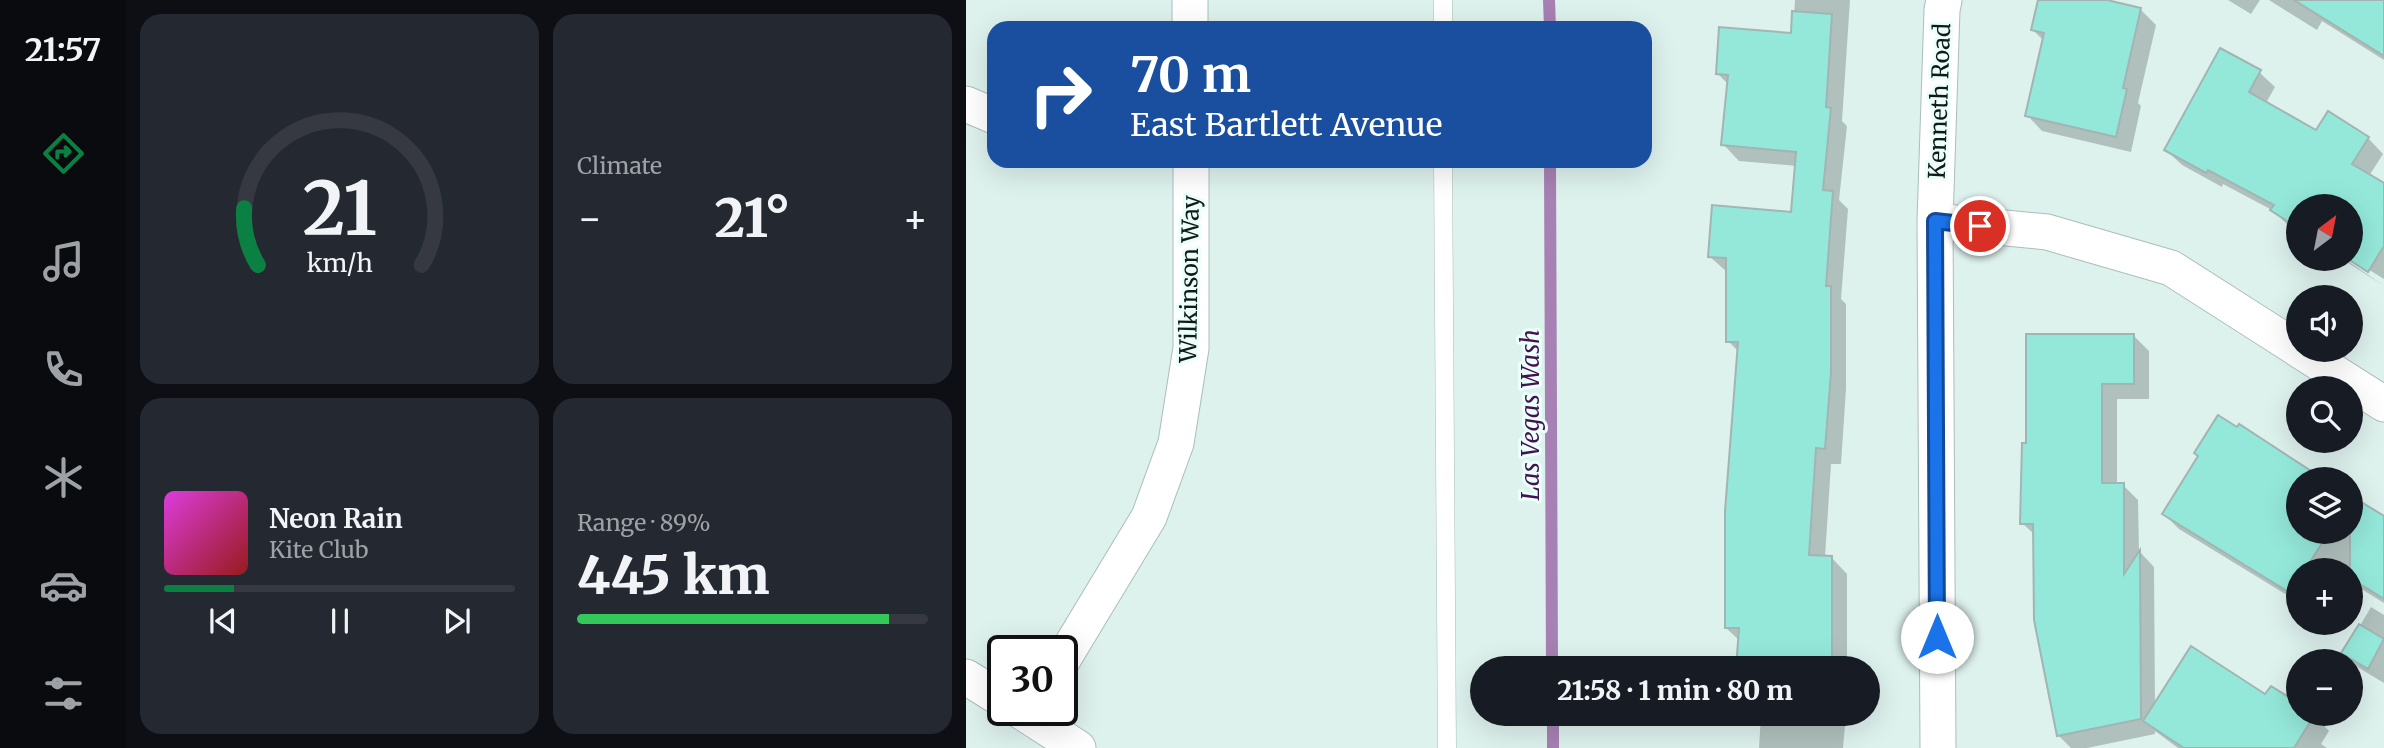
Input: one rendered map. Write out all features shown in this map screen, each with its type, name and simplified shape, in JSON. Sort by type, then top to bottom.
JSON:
[{"type":"street","points":[[1190,0],[1190,21]]},
{"type":"street","name":"Kenneth Road","points":[[1938,748],[1935,221],[1944,0]]},
{"type":"street","points":[[966,104],[987,113]]},
{"type":"street","name":"Wilkinson Way","points":[[1078,635],[1149,517],[1176,443],[1191,348],[1191,168]]},
{"type":"street","points":[[1935,221],[2047,232],[2171,268],[2286,342]]},
{"type":"street","points":[[2317,362],[2384,404]]},
{"type":"street","points":[[966,677],[987,690]]},
{"type":"street","points":[[1045,726],[1078,748]]},
{"type":"lane","points":[[1443,0],[1443,21]]},
{"type":"lane","points":[[1443,168],[1447,748]]},
{"type":"building","points":[[2038,0],[2107,0],[2141,8],[2123,88],[2127,89],[2116,137],[2025,116],[2044,33],[2031,30]]},
{"type":"building","points":[[2294,0],[2384,0],[2384,56]]},
{"type":"building","points":[[1792,11],[1832,14],[1826,107],[1831,108],[1823,190],[1833,191],[1826,286],[1831,286],[1831,372],[1825,449],[1816,448],[1809,555],[1832,556],[1832,656],[1737,656],[1739,628],[1725,628],[1725,511],[1738,342],[1726,342],[1726,258],[1708,257],[1712,205],[1791,212],[1796,152],[1721,145],[1728,75],[1716,74],[1719,27],[1791,33]]},
{"type":"building","points":[[2220,48],[2261,70],[2249,92],[2316,130],[2328,111],[2369,137],[2352,164],[2384,183],[2384,246],[2368,272],[2363,269],[2363,194],[2286,194],[2286,220],[2270,210],[2274,205],[2164,150]]},
{"type":"building","points":[[2026,334],[2134,334],[2134,384],[2102,384],[2102,483],[2124,483],[2124,574],[2140,550],[2141,719],[2057,736],[2034,620],[2033,524],[2020,524],[2022,443],[2026,443]]},
{"type":"building","points":[[2218,415],[2237,427],[2239,424],[2305,467],[2286,467],[2286,544],[2321,544],[2313,558],[2286,558],[2286,591],[2162,514],[2198,456],[2194,453]]},
{"type":"building","points":[[2363,503],[2384,516],[2384,599],[2363,586],[2363,558],[2350,558],[2350,544],[2363,544]]},
{"type":"building","points":[[2363,626],[2384,639],[2368,669],[2363,666],[2363,649],[2343,649],[2352,635],[2363,635]]},
{"type":"building","points":[[2191,646],[2265,694],[2271,686],[2286,695],[2286,726],[2308,726],[2294,748],[2184,748],[2143,721]]},
{"type":"waterway","name":"Las Vegas Wash","points":[[1549,0],[1550,21]]},
{"type":"waterway","name":"Las Vegas Wash","points":[[1550,168],[1552,656]]},
{"type":"waterway","name":"Las Vegas Wash","points":[[1553,726],[1553,748]]},
{"type":"route","points":[[1937,637],[1935,221],[1980,226]]}]
